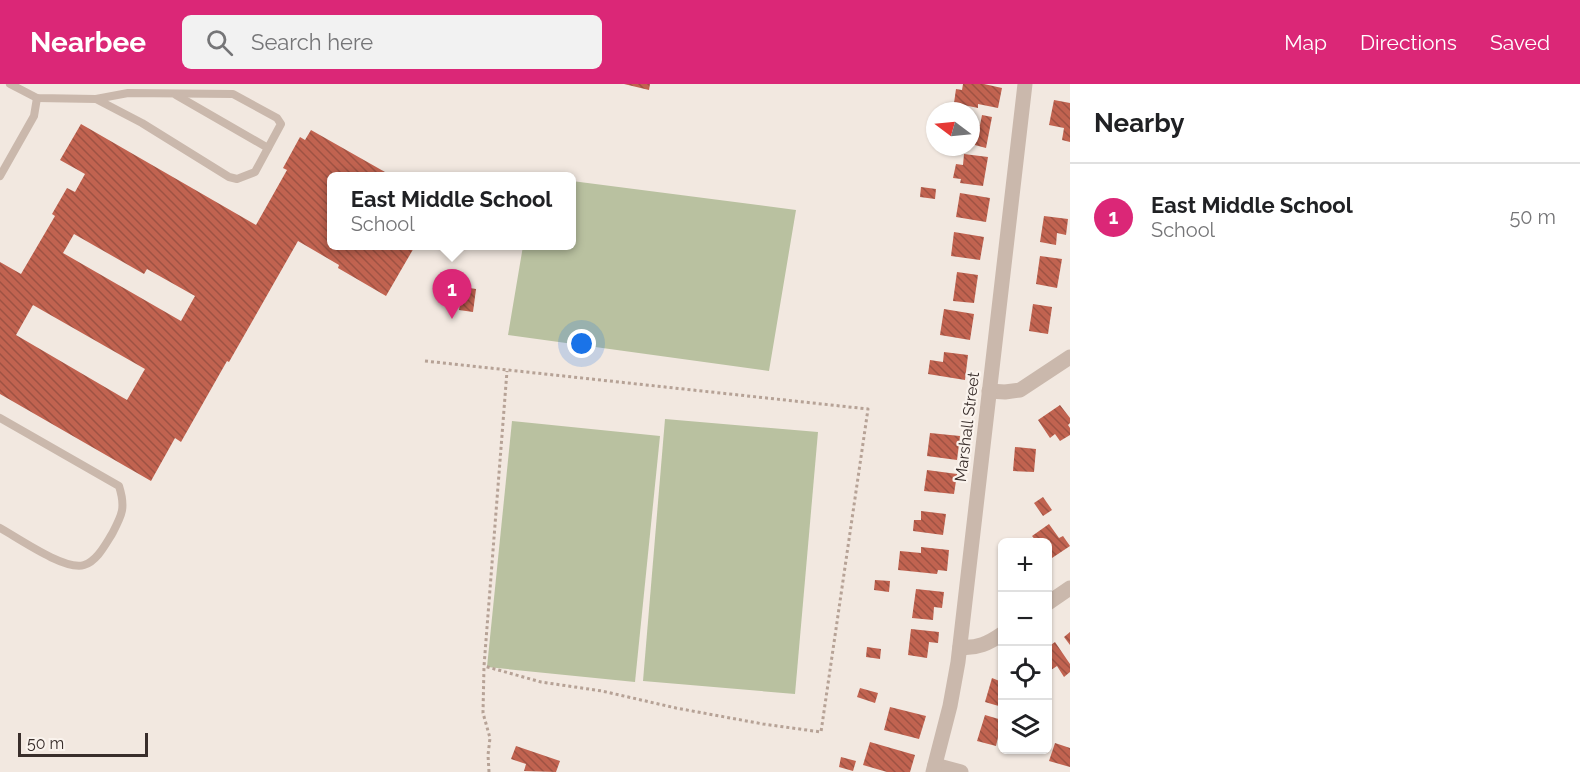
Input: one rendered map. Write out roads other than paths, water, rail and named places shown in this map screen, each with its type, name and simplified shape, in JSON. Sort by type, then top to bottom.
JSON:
[{"type":"street","name":"Marshall Street","points":[[934,769],[950,705],[960,647],[1025,84]]},
{"type":"street","points":[[989,391],[1020,390],[1070,357]]},
{"type":"street","points":[[1052,600],[1070,588]]},
{"type":"street","points":[[960,647],[972,648],[983,645],[998,636]]},
{"type":"street","points":[[934,769],[961,772]]},
{"type":"lane","points":[[10,84],[37,98],[96,99],[128,93],[233,94],[278,118],[281,124],[255,172],[237,179],[229,177],[142,123],[96,99]]},
{"type":"lane","points":[[176,94],[268,148]]},
{"type":"lane","points":[[0,176],[34,116],[37,98]]},
{"type":"lane","points":[[0,417],[119,486],[124,500],[120,519],[106,544],[95,559],[83,566],[69,565],[52,558],[0,528]]},
{"type":"place","name":"East Middle School","points":[[452,319]]}]
